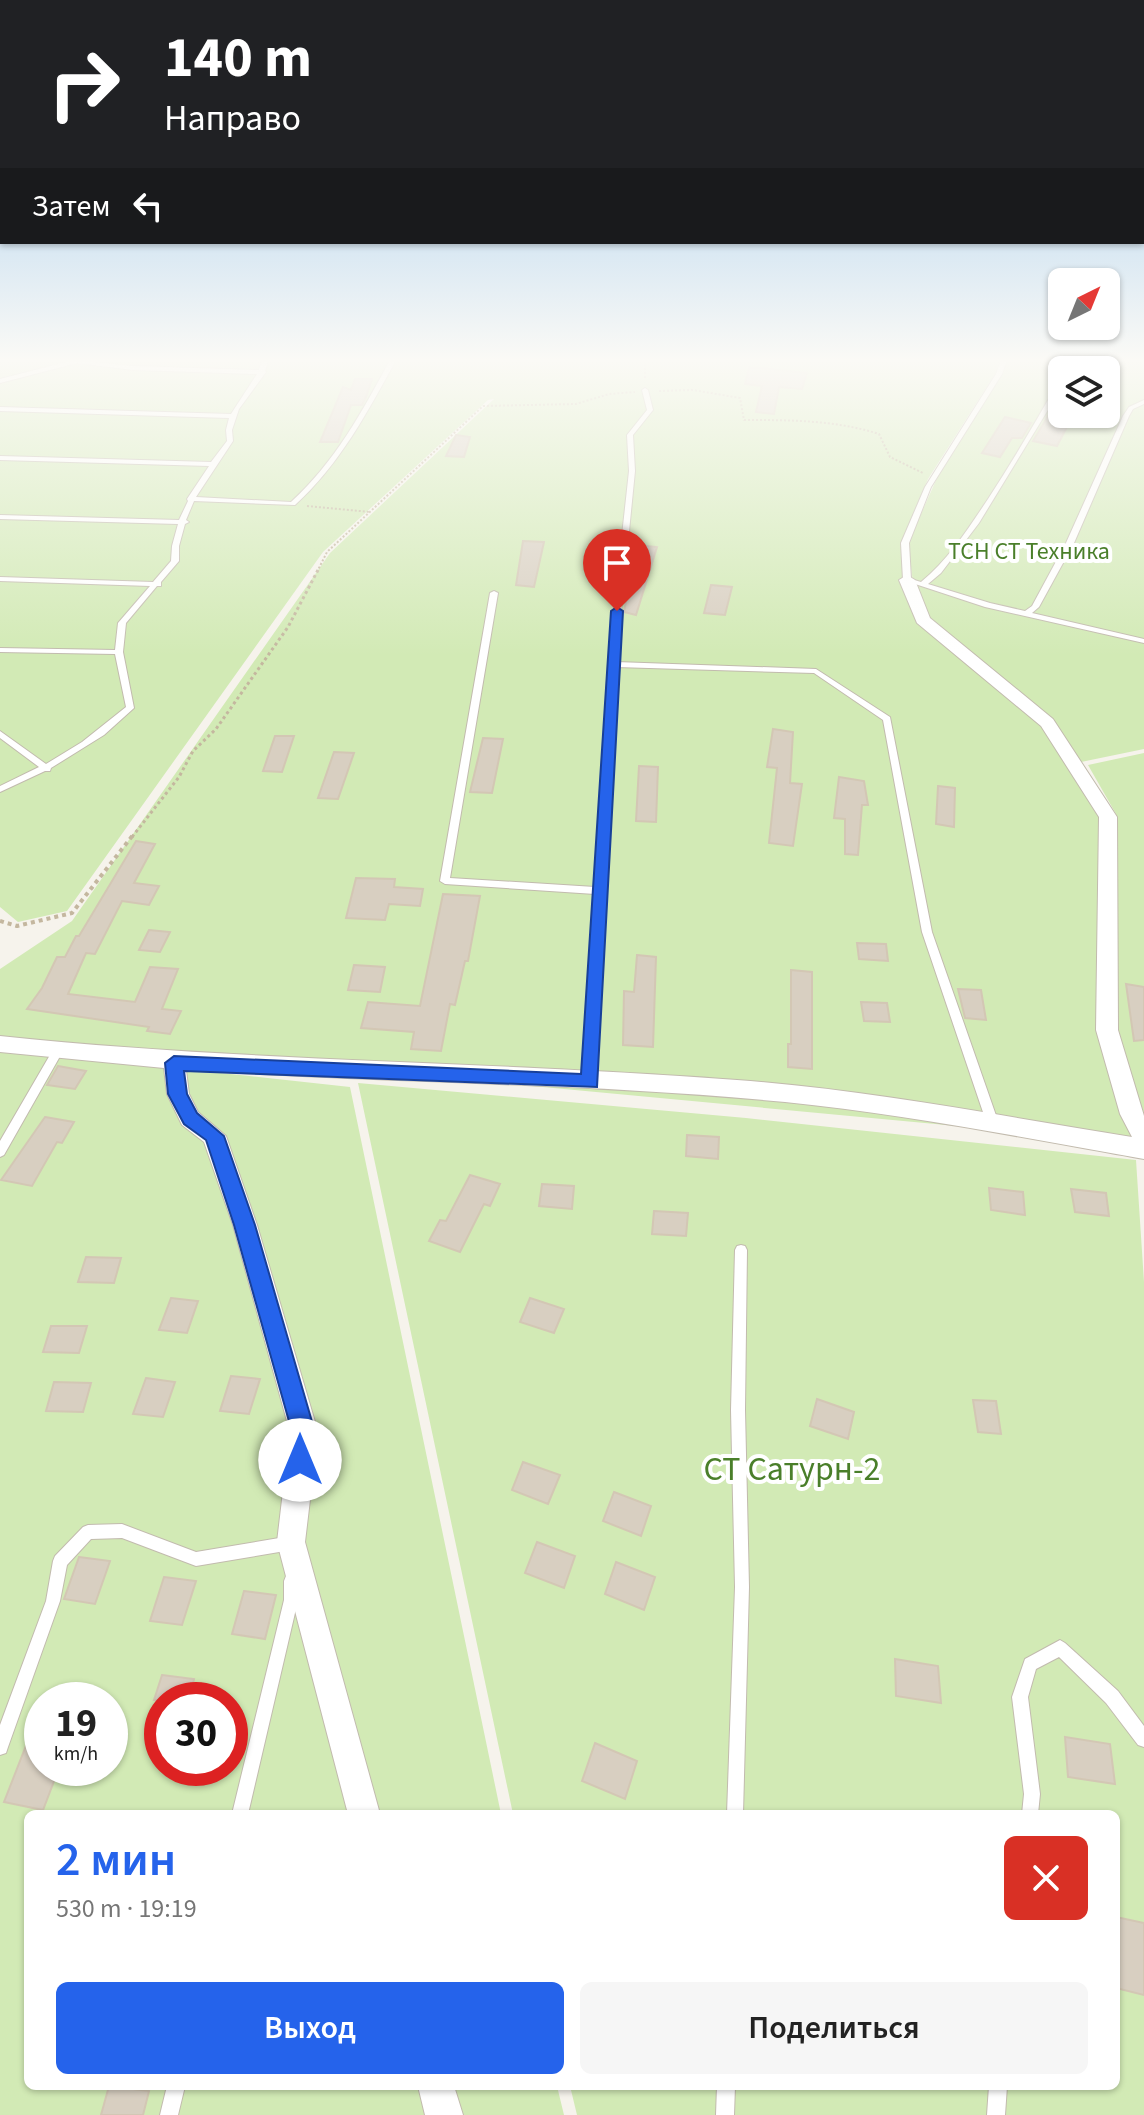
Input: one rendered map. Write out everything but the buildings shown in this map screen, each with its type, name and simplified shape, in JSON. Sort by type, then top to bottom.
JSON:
[{"type":"street","points":[[916,581],[923,620],[1047,723],[1108,817],[1107,1030],[1131,1114],[1144,1138]]},
{"type":"street","points":[[0,1044],[174,1063],[739,1089],[993,1124],[1144,1149]]},
{"type":"street","points":[[174,1063],[178,1094],[190,1118],[214,1136],[245,1225],[304,1432],[291,1542],[363,1810]]},
{"type":"street","points":[[437,2090],[444,2115]]},
{"type":"lane","points":[[25,459],[212,464]]},
{"type":"lane","points":[[0,789],[47,769],[109,729],[130,708],[119,652],[122,623],[175,561],[174,543],[185,522],[190,499],[216,459]]},
{"type":"lane","points":[[190,499],[293,504],[314,486],[336,459]]},
{"type":"lane","points":[[590,1082],[612,664],[631,459]]},
{"type":"lane","points":[[916,581],[905,543],[933,478],[945,459]]},
{"type":"lane","points":[[916,581],[937,577],[977,522],[1015,459]]},
{"type":"lane","points":[[1027,613],[1035,607],[1070,543],[1107,459]]},
{"type":"lane","points":[[0,517],[185,522]]},
{"type":"lane","points":[[0,579],[158,584]]},
{"type":"lane","points":[[916,581],[988,605],[1144,641]]},
{"type":"lane","points":[[494,593],[445,881],[600,891]]},
{"type":"lane","points":[[0,650],[119,652]]},
{"type":"lane","points":[[612,664],[816,671],[887,719],[927,932],[993,1124]]},
{"type":"lane","points":[[0,734],[47,769]]},
{"type":"lane","points":[[0,1152],[58,1051]]},
{"type":"lane","points":[[735,1810],[742,1587],[738,1410],[741,1250]]},
{"type":"lane","points":[[0,1747],[53,1601],[60,1561],[88,1532],[122,1531],[196,1559],[291,1542],[291,1600],[241,1810]]},
{"type":"lane","points":[[1030,1810],[1032,1794],[1020,1697],[1030,1664],[1060,1648],[1112,1697],[1144,1739]]},
{"type":"lane","points":[[169,2115],[175,2090]]},
{"type":"lane","points":[[725,2115],[726,2090]]},
{"type":"lane","points":[[996,2115],[998,2090]]},
{"type":"path","points":[[0,921],[17,926],[72,913],[179,777],[193,751],[216,729],[270,653],[288,627],[327,552],[427,459]]},
{"type":"path","points":[[893,459],[933,478]]},
{"type":"path","points":[[293,504],[371,512]]},
{"type":"green space","points":[[0,459],[424,459],[323,552],[67,911],[18,922],[0,907]]},
{"type":"green space","points":[[430,459],[941,459],[928,479],[901,544],[917,620],[1042,724],[1103,817],[1101,1029],[1138,1143],[0,1036],[0,969],[72,921],[330,553]]},
{"type":"green space","name":"ТСН СТ Техника","points":[[949,459],[1144,459],[1144,749],[1081,762],[929,621],[913,583],[908,543],[937,478]]},
{"type":"green space","points":[[1144,753],[1144,1127],[1113,1030],[1116,814],[1088,765]]},
{"type":"green space","points":[[0,1049],[350,1087],[500,1810],[24,1810],[24,2090],[558,2090],[564,2115],[0,2115]]},
{"type":"green space","name":"СТ Сатурн-2","points":[[358,1083],[746,1118],[1136,1160],[1144,1282],[1144,2115],[577,2115],[571,2090],[1120,2090],[1120,1810],[512,1810]]},
{"type":"route","points":[[300,1460],[304,1432],[245,1225],[214,1136],[190,1118],[178,1094],[174,1063],[590,1082],[617,611]]}]
